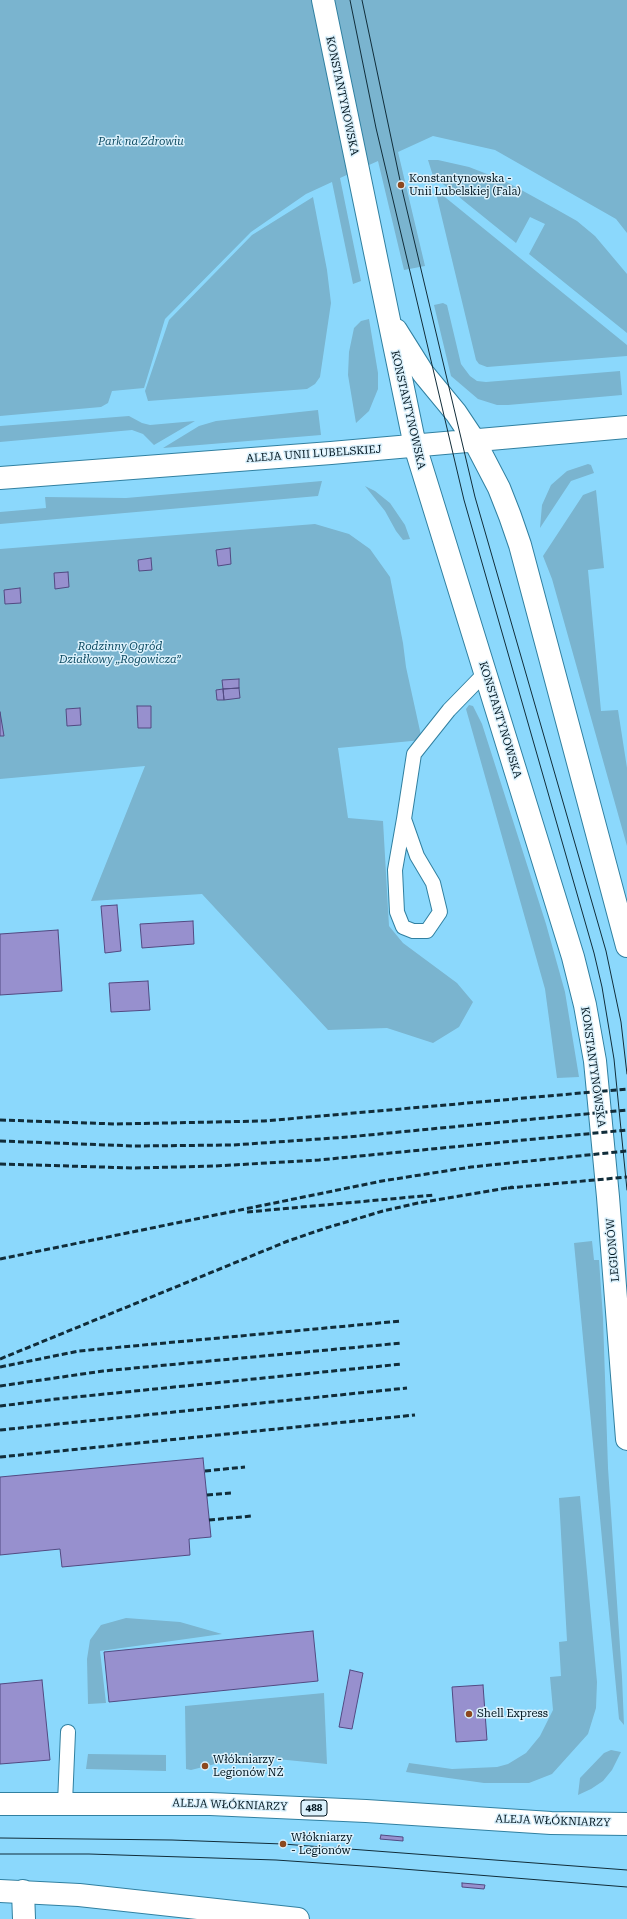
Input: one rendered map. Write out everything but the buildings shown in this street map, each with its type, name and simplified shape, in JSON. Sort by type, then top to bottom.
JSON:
[{"type":"main road","name":"KONSTANTYNOWSKA","points":[[323,0],[415,446],[573,957],[585,1005],[593,1054],[602,1133]]},
{"type":"main road","name":"KONSTANTYNOWSKA","points":[[386,309],[411,356],[474,440],[499,488],[520,545],[627,946]]},
{"type":"main road","name":"ALEJA UNII LUBELSKIEJ","points":[[0,478],[415,446],[627,427]]},
{"type":"main road","name":"LEGIONÓW","points":[[602,1133],[614,1260],[627,1439]]},
{"type":"main road","name":"ALEJA WŁÓKNIARZY","points":[[0,1804],[65,1803],[271,1806],[551,1823],[627,1824]]},
{"type":"main road","points":[[0,1891],[79,1895],[298,1919]]},
{"type":"main road","points":[[23,1891],[24,1919]]},
{"type":"lane","points":[[404,819],[417,856],[434,883],[440,912],[427,931],[413,931],[403,927],[397,912],[395,870],[414,754],[449,710],[486,673]]},
{"type":"lane","points":[[65,1803],[68,1732]]},
{"type":"green space","name":"Park na Zdrowiu","points":[[0,0],[627,0],[627,233],[616,219],[495,150],[433,136],[398,152],[425,266],[404,270],[378,161],[340,178],[361,281],[353,284],[332,182],[306,194],[251,232],[165,319],[144,388],[112,391],[108,403],[101,407],[0,416]]},
{"type":"green space","points":[[428,160],[438,160],[469,167],[505,181],[577,221],[595,236],[627,274],[627,333],[529,254],[545,224],[530,217],[516,243],[433,176]]},
{"type":"green space","points":[[435,189],[627,345],[627,356],[487,367],[479,364],[476,360]]},
{"type":"green space","points":[[313,197],[327,270],[331,303],[320,377],[315,384],[307,389],[148,401],[145,391],[169,320],[252,235]]},
{"type":"green space","points":[[443,303],[447,305],[461,364],[470,376],[477,381],[486,382],[620,371],[622,395],[508,405],[497,405],[478,399],[451,376],[434,305]]},
{"type":"green space","points":[[369,319],[378,373],[378,389],[369,411],[356,423],[348,375],[349,352],[354,328],[361,321]]},
{"type":"green space","points":[[318,410],[321,435],[163,448],[199,426],[216,421]]},
{"type":"green space","points":[[129,416],[142,423],[150,425],[195,421],[154,445],[143,434],[132,430],[0,442],[0,426]]},
{"type":"green space","points":[[588,464],[591,465],[594,473],[571,481],[540,528],[542,505],[551,485],[567,471]]},
{"type":"green space","points":[[322,481],[318,496],[0,524],[0,512],[46,508],[45,497],[126,498]]},
{"type":"green space","points":[[365,486],[375,491],[390,503],[405,525],[410,539],[403,540],[396,531],[385,511]]},
{"type":"green space","points":[[596,490],[604,568],[588,570],[601,711],[618,710],[627,768],[627,846],[552,579],[543,556],[583,495]]},
{"type":"green space","name":"Rodzinny Ogród Działkowy „Rogowicza”","points":[[315,524],[349,534],[370,549],[390,577],[403,643],[406,667],[422,740],[338,748],[348,818],[383,821],[389,926],[403,943],[457,983],[473,1002],[459,1027],[433,1043],[387,1028],[328,1030],[202,894],[91,901],[145,766],[0,779],[0,549]]},
{"type":"green space","points":[[469,705],[473,706],[482,724],[546,924],[565,992],[579,1077],[557,1078],[545,989],[466,709]]},
{"type":"green space","points":[[592,1241],[594,1260],[599,1260],[603,1318],[608,1468],[624,1725],[619,1719],[574,1243]]},
{"type":"green space","points":[[580,1496],[597,1682],[596,1708],[588,1734],[552,1774],[529,1783],[484,1783],[406,1772],[409,1763],[452,1769],[497,1767],[508,1764],[526,1753],[540,1736],[553,1710],[550,1677],[561,1676],[559,1642],[567,1641],[559,1498]]},
{"type":"green space","points":[[126,1618],[180,1622],[222,1634],[100,1651],[106,1703],[88,1704],[87,1659],[90,1640],[101,1625]]},
{"type":"green space","points":[[324,1693],[327,1764],[247,1756],[191,1770],[186,1769],[185,1706]]},
{"type":"green space","points":[[611,1750],[621,1752],[612,1770],[603,1781],[578,1795],[580,1778],[604,1753]]},
{"type":"green space","points":[[88,1754],[166,1755],[166,1771],[86,1769]]},
{"type":"tram line","points":[[350,0],[376,128],[464,500],[594,953],[602,987],[614,1059],[627,1190]]},
{"type":"tram line","points":[[362,0],[401,185],[475,497],[606,951],[621,1022],[627,1074]]},
{"type":"tram line","points":[[0,1838],[172,1840],[283,1844],[627,1870]]},
{"type":"tram line","points":[[0,1854],[89,1854],[276,1860],[627,1887]]},
{"type":"railway","points":[[0,1120],[116,1124],[264,1121],[627,1089]]},
{"type":"railway","points":[[0,1141],[134,1146],[233,1145],[348,1137],[627,1110]]},
{"type":"railway","points":[[0,1164],[135,1168],[215,1166],[319,1160],[627,1130]]},
{"type":"railway","points":[[0,1259],[382,1181],[471,1167],[627,1151]]},
{"type":"railway","points":[[508,1188],[627,1177]]},
{"type":"railway","points":[[0,1359],[288,1241],[326,1228],[383,1211],[418,1203],[513,1187]]},
{"type":"railway","points":[[247,1212],[434,1195]]},
{"type":"railway","points":[[0,1367],[79,1351],[401,1321]]},
{"type":"railway","points":[[0,1386],[103,1371],[402,1343]]},
{"type":"railway","points":[[0,1406],[402,1364]]},
{"type":"railway","points":[[0,1430],[407,1388]]},
{"type":"railway","points":[[0,1457],[415,1415]]},
{"type":"railway","points":[[205,1471],[245,1467]]},
{"type":"railway","points":[[207,1495],[232,1493]]},
{"type":"railway","points":[[209,1520],[252,1516]]},
{"type":"place","name":"Konstantynowska - Unii Lubelskiej (Fala)","points":[[401,185]]},
{"type":"place","name":"Shell Express","points":[[469,1714]]},
{"type":"place","name":"Włókniarzy - Legionów NŻ","points":[[205,1766]]},
{"type":"place","name":"Włókniarzy - Legionów","points":[[283,1844]]}]
